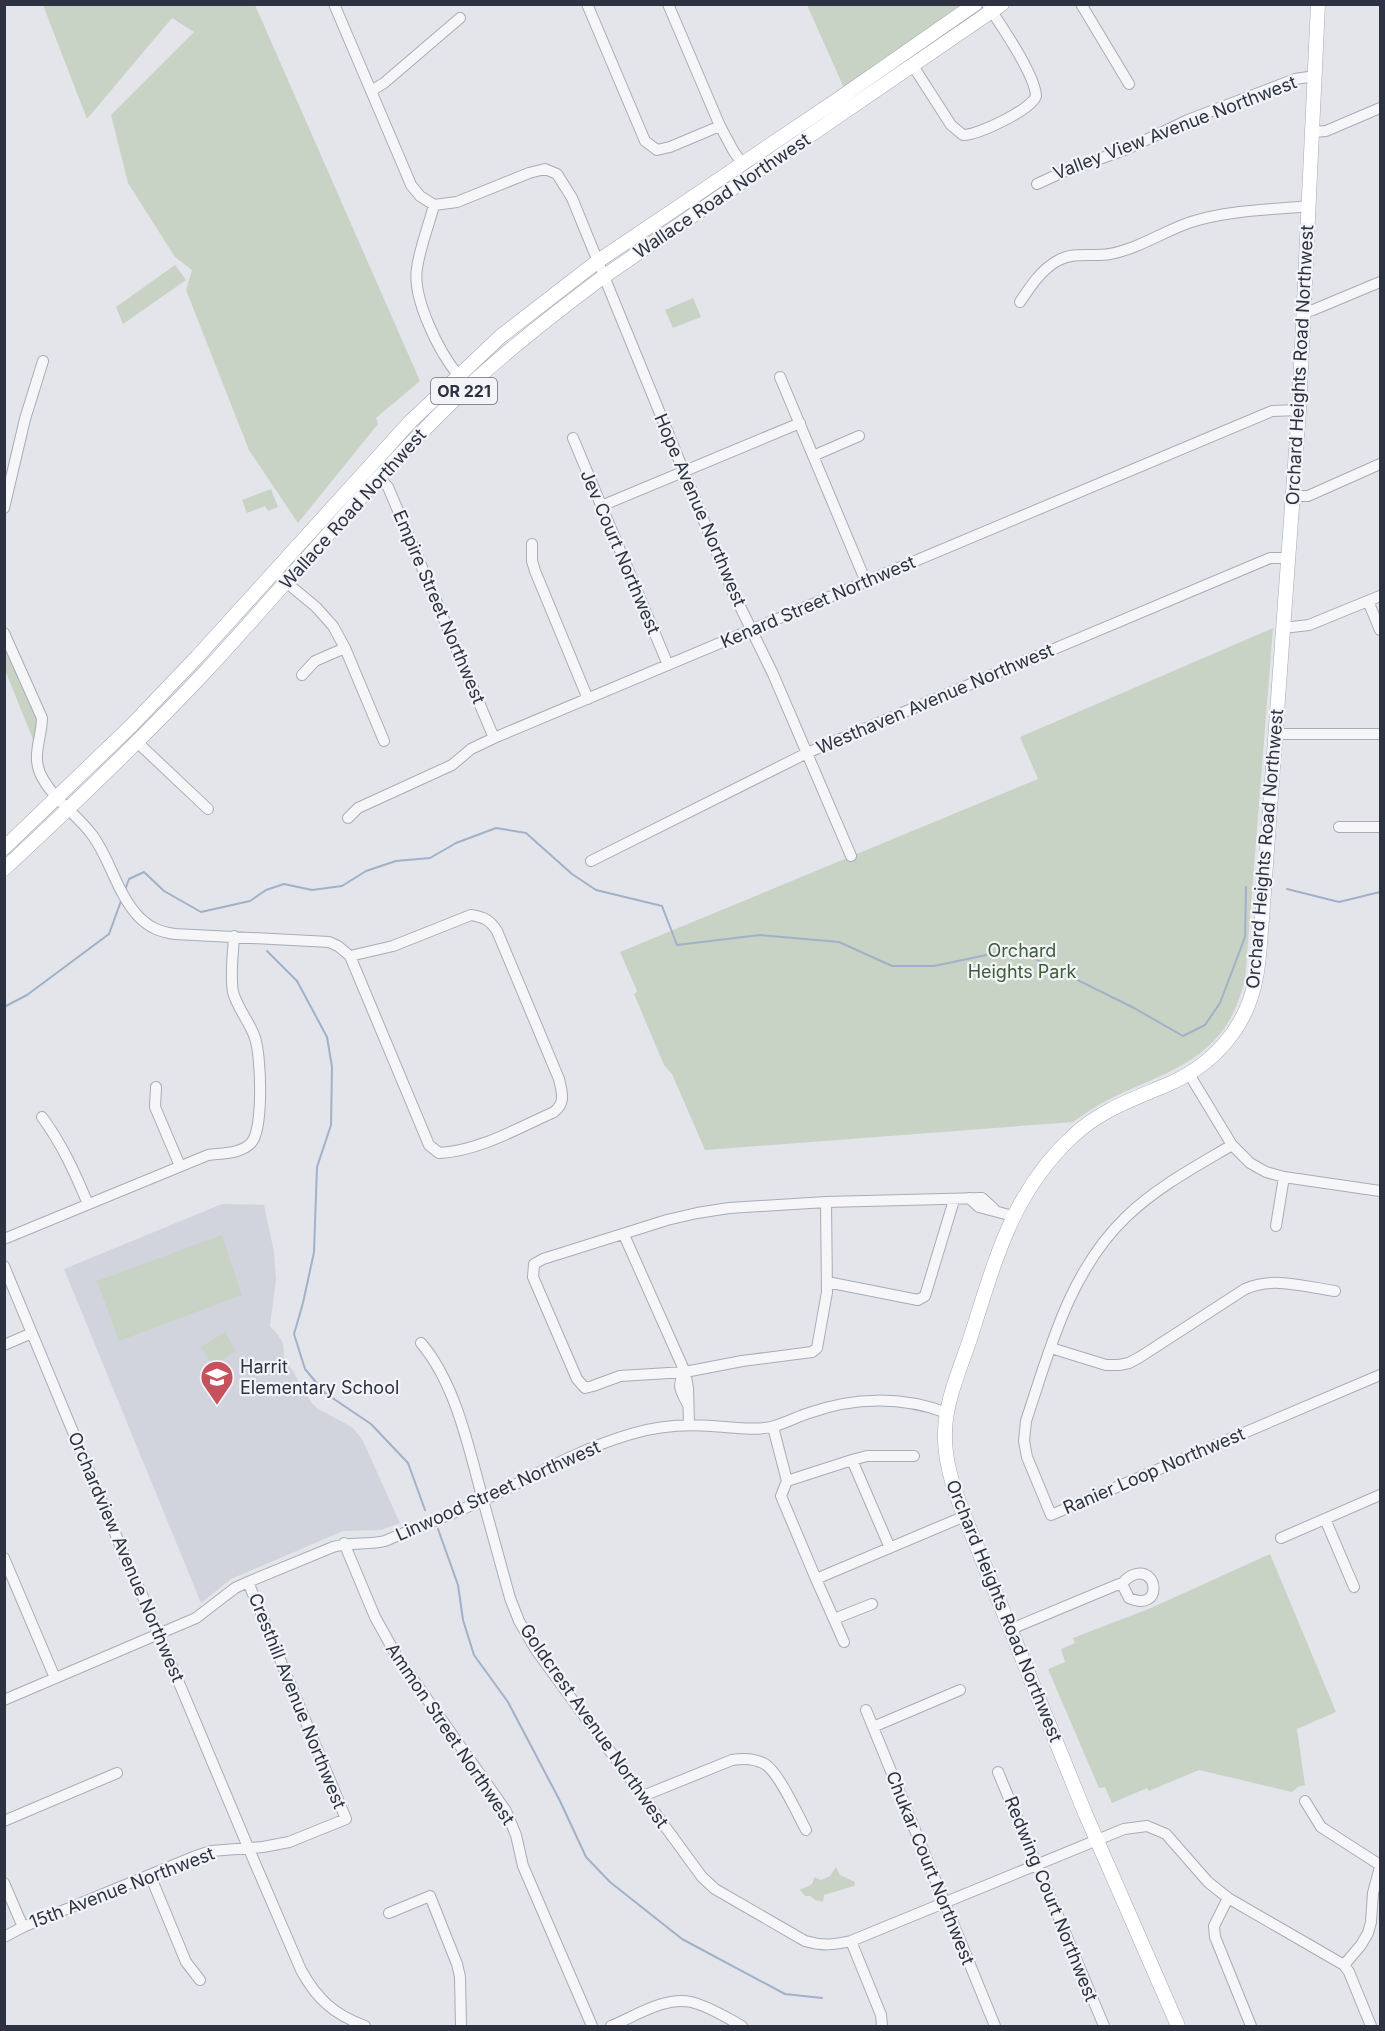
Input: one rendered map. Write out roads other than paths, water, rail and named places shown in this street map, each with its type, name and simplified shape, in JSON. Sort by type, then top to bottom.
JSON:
[{"type":"main road","name":"Wallace Road Northwest","points":[[4,848],[58,798],[197,657],[379,455],[458,375],[501,336],[598,261],[851,91],[975,4]]},
{"type":"main road","name":"Orchard Heights Road Northwest","points":[[1178,2026],[1096,1840],[964,1516],[946,1460],[945,1430],[954,1385],[1006,1230],[1031,1184],[1054,1154],[1089,1122],[1136,1096],[1161,1088],[1189,1074],[1223,1047],[1243,1018],[1253,992],[1262,919],[1299,410],[1318,4]]},
{"type":"main road","name":"Wallace Road Northwest","points":[[4,869],[137,742],[205,671],[379,477],[486,370],[553,314],[603,277],[793,149],[994,7]]},
{"type":"main road","points":[[793,149],[793,140],[832,113],[851,91]]},
{"type":"street","points":[[334,4],[411,185],[420,196],[435,205],[417,268],[416,281],[421,304],[443,355],[458,375]]},
{"type":"street","points":[[587,4],[645,141],[651,147],[657,150],[670,147],[720,126]]},
{"type":"street","points":[[668,4],[720,126],[734,153],[743,164]]},
{"type":"street","points":[[1081,4],[1129,84]]},
{"type":"street","points":[[913,66],[951,125],[963,135],[973,133],[1023,110],[1034,101],[1036,96],[1034,83],[994,7]]},
{"type":"street","points":[[371,91],[384,83],[460,18]]},
{"type":"street","name":"Valley View Avenue Northwest","points":[[1037,184],[1063,172],[1114,155],[1188,120],[1265,90],[1295,79],[1315,76]]},
{"type":"street","points":[[1313,132],[1326,131],[1380,108]]},
{"type":"street","name":"Hope Avenue Northwest","points":[[435,205],[457,202],[529,173],[545,169],[557,174],[572,198],[733,592],[753,629],[851,856]]},
{"type":"street","points":[[1020,302],[1048,267],[1068,256],[1123,251],[1189,223],[1227,214],[1309,206]]},
{"type":"street","points":[[1304,312],[1380,282]]},
{"type":"street","points":[[4,508],[25,419],[43,361]]},
{"type":"street","points":[[780,377],[866,582]]},
{"type":"street","name":"Kenard Street Northwest","points":[[348,818],[358,808],[452,765],[471,749],[494,738],[1272,411],[1299,410]]},
{"type":"street","points":[[601,506],[800,423]]},
{"type":"street","points":[[813,456],[859,436]]},
{"type":"street","name":"Jev Court Northwest","points":[[573,438],[668,665]]},
{"type":"street","points":[[1293,496],[1308,496],[1380,464]]},
{"type":"street","name":"Empire Street Northwest","points":[[379,477],[388,487],[494,738]]},
{"type":"street","points":[[532,544],[534,571],[588,699]]},
{"type":"street","name":"Westhaven Avenue Northwest","points":[[591,861],[807,753],[1270,558],[1288,558]]},
{"type":"street","points":[[274,571],[316,607],[333,626],[345,648],[384,741]]},
{"type":"street","points":[[1283,628],[1309,625],[1380,596]]},
{"type":"street","points":[[1368,601],[1380,630]]},
{"type":"street","points":[[4,633],[42,718],[36,752],[39,772],[58,798],[95,839],[118,887],[146,923],[158,931],[175,934],[329,942],[338,946],[350,956],[429,1145],[440,1153],[472,1148],[554,1112],[560,1107],[564,1098],[559,1079],[497,931],[490,921],[481,916],[471,915],[393,946],[350,956]]},
{"type":"street","points":[[302,675],[315,661],[345,648]]},
{"type":"street","points":[[1276,734],[1380,734]]},
{"type":"street","points":[[137,742],[208,809]]},
{"type":"street","points":[[1339,827],[1380,827]]},
{"type":"street","points":[[4,1239],[208,1155],[243,1149],[254,1139],[258,1127],[259,1052],[252,1030],[234,993],[234,936]]},
{"type":"street","points":[[1189,1074],[1232,1145],[1250,1163],[1266,1172],[1284,1177],[1380,1191]]},
{"type":"street","points":[[156,1087],[155,1107],[180,1166]]},
{"type":"street","points":[[42,1117],[61,1146],[88,1204]]},
{"type":"street","name":"Ranier Loop Northwest","points":[[1232,1145],[1168,1182],[1125,1217],[1091,1260],[1065,1307],[1026,1421],[1024,1441],[1027,1457],[1051,1515],[1380,1375]]},
{"type":"street","points":[[1276,1226],[1284,1177]]},
{"type":"street","points":[[826,1202],[828,1282],[817,1348],[812,1352],[742,1360],[685,1372],[620,1376],[585,1388],[580,1384],[533,1277],[533,1270],[537,1262],[543,1258],[667,1220],[729,1208],[826,1202],[969,1198],[979,1207],[994,1209],[1013,1216]]},
{"type":"street","points":[[828,1282],[918,1300],[925,1296],[954,1200]]},
{"type":"street","points":[[624,1234],[685,1372],[689,1425]]},
{"type":"street","name":"Orchardview Avenue Northwest","points":[[4,1266],[248,1847],[311,1987],[335,2012],[364,2026]]},
{"type":"street","points":[[1051,1348],[1106,1365],[1119,1365],[1140,1357],[1256,1284],[1270,1282],[1335,1291]]},
{"type":"street","points":[[4,1345],[32,1334]]},
{"type":"street","name":"Goldcrest Avenue Northwest","points":[[421,1343],[432,1356],[441,1373],[470,1450],[510,1598],[519,1621],[536,1650],[702,1876],[715,1889],[805,1941],[818,1945],[835,1945],[851,1941],[1124,1829],[1147,1826],[1161,1831],[1171,1839],[1208,1882],[1228,1898],[1344,1965]]},
{"type":"street","name":"Linwood Street Northwest","points":[[4,1700],[196,1618],[235,1588],[248,1582],[344,1544],[385,1541],[604,1443],[648,1430],[689,1425],[755,1429],[773,1426],[818,1410],[855,1401],[912,1403],[926,1405],[947,1413]]},
{"type":"street","points":[[773,1426],[788,1480],[781,1496],[844,1642]]},
{"type":"street","points":[[788,1480],[867,1456],[914,1456]]},
{"type":"street","points":[[852,1460],[890,1548]]},
{"type":"street","points":[[1281,1538],[1380,1495]]},
{"type":"street","points":[[816,1579],[964,1516]]},
{"type":"street","points":[[1325,1519],[1354,1587]]},
{"type":"street","name":"Ammon Street Northwest","points":[[344,1544],[390,1646],[506,1811],[516,1835],[523,1866],[592,2026]]},
{"type":"street","points":[[4,1558],[55,1678]]},
{"type":"street","name":"Cresthill Avenue Northwest","points":[[248,1582],[346,1819]]},
{"type":"street","points":[[1011,1629],[1122,1584]]},
{"type":"street","points":[[834,1619],[872,1604]]},
{"type":"street","points":[[873,1727],[960,1690]]},
{"type":"street","name":"Chukar Court Northwest","points":[[866,1710],[995,2026]]},
{"type":"street","points":[[643,1796],[732,1760],[745,1758],[765,1764],[775,1774],[806,1830]]},
{"type":"street","name":"Redwing Court Northwest","points":[[998,1772],[1104,2026]]},
{"type":"street","points":[[4,1821],[117,1773]]},
{"type":"street","points":[[1305,1801],[1321,1827],[1380,1866],[1373,1893],[1368,1933],[1344,1965],[1371,2026]]},
{"type":"street","name":"15th Avenue Northwest","points":[[4,1937],[23,1927],[211,1851],[263,1847],[289,1842],[346,1819]]},
{"type":"street","points":[[150,1875],[186,1962],[200,1980]]},
{"type":"street","points":[[4,1883],[23,1927]]},
{"type":"street","points":[[388,1912],[430,1896],[458,1964],[461,2026]]},
{"type":"street","points":[[1228,1898],[1214,1926],[1215,1937],[1251,2026]]},
{"type":"street","points":[[851,1941],[881,2015],[882,2026]]},
{"type":"street","points":[[611,2026],[663,2004],[678,2001],[691,2002],[742,2026]]},
{"type":"waterway","points":[[125,890],[129,879],[144,872],[164,891],[201,912],[250,901],[266,890],[284,884],[312,890],[342,886],[366,871],[396,861],[430,858],[456,843],[496,828],[526,833],[572,874],[596,890],[662,906],[677,945],[760,935],[839,942],[892,966],[934,966],[1015,949],[1134,1008],[1183,1036],[1205,1025],[1220,1003],[1245,937],[1246,887]]},
{"type":"waterway","points":[[1287,889],[1339,902],[1380,892]]},
{"type":"waterway","points":[[4,1007],[27,995],[109,934],[121,901]]},
{"type":"waterway","points":[[267,951],[297,981],[327,1037],[332,1067],[331,1125],[317,1167],[314,1252],[294,1334],[305,1369],[325,1393],[371,1424],[408,1463],[425,1510]]},
{"type":"waterway","points":[[438,1529],[458,1585],[463,1620],[474,1655],[508,1702],[560,1801],[586,1857],[610,1882],[682,1939],[785,1994],[822,1998]]},
{"type":"place","name":"Harrit Elementary School","points":[[217,1406]]},
{"type":"park label","name":"Orchard Heights Park","points":[[1022,961]]}]
